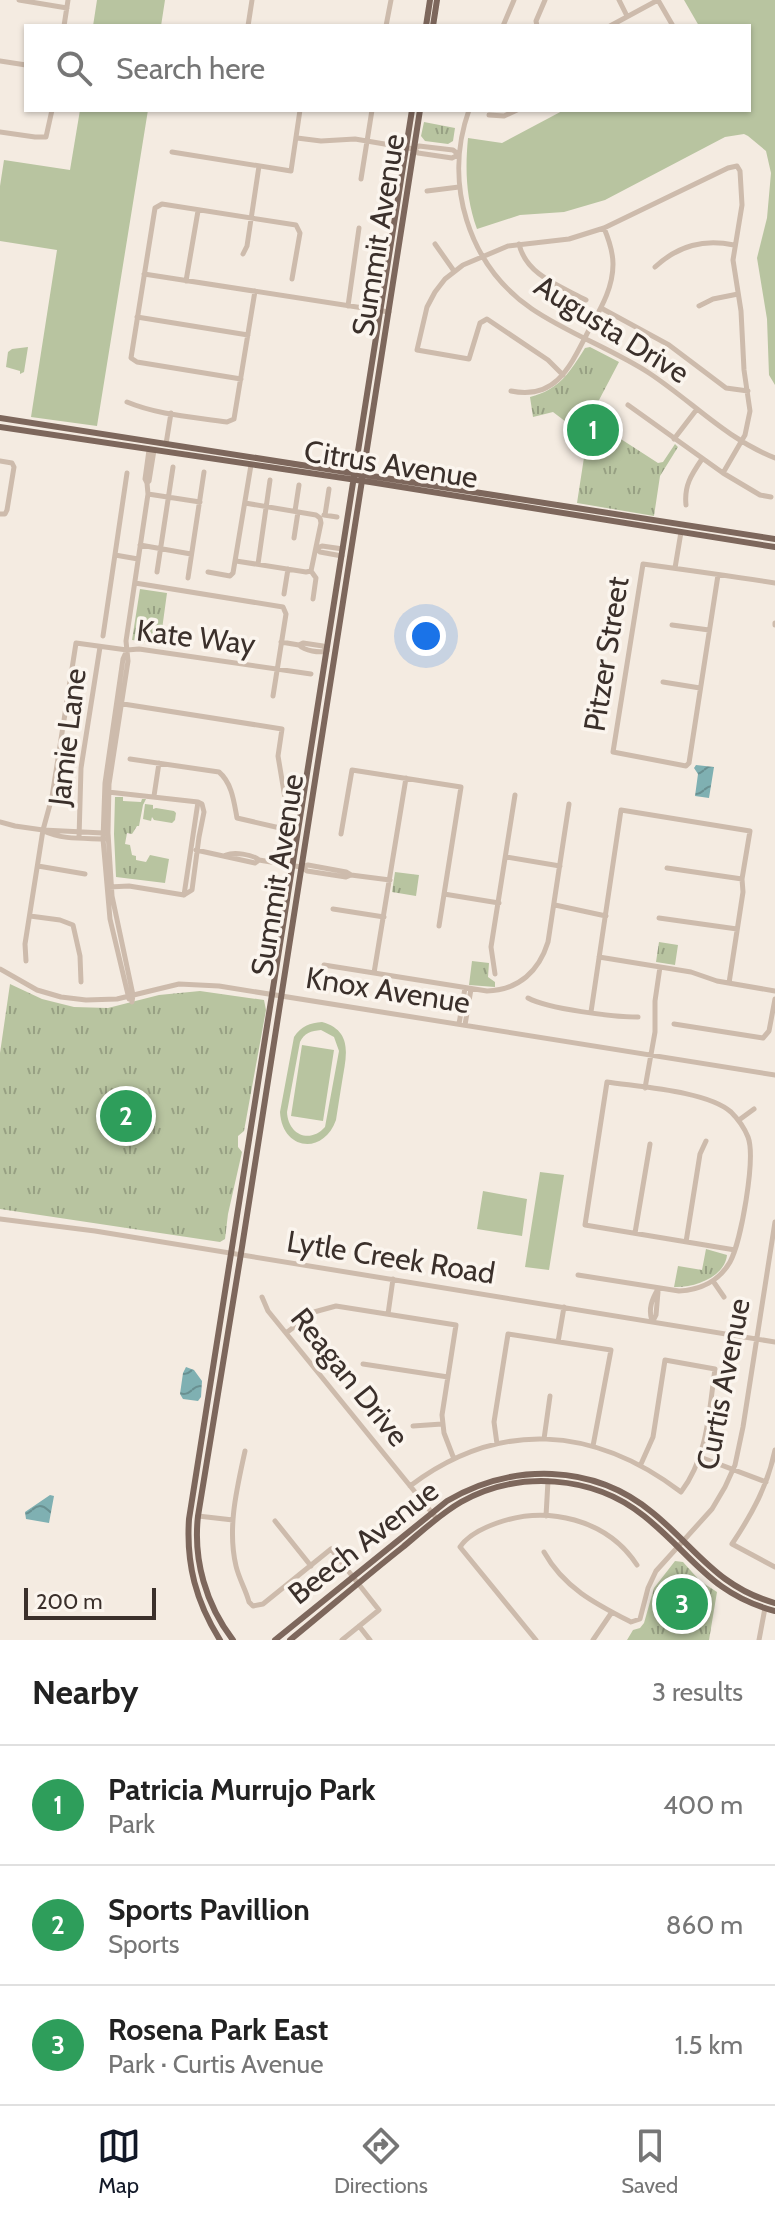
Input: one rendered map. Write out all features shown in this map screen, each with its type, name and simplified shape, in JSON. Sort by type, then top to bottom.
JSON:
[{"type":"main road","points":[[426,24],[430,0]]},
{"type":"main road","points":[[433,24],[437,0]]},
{"type":"main road","name":"Summit Avenue","points":[[233,1640],[213,1609],[203,1581],[197,1544],[198,1516],[241,1255],[277,995],[410,148],[412,112]]},
{"type":"main road","name":"Summit Avenue","points":[[410,148],[419,112]]},
{"type":"main road","name":"Citrus Avenue","points":[[0,418],[775,547]]},
{"type":"main road","name":"Citrus Avenue","points":[[0,427],[775,539]]},
{"type":"main road","name":"Summit Avenue","points":[[297,866],[343,553],[359,477]]},
{"type":"main road","name":"Summit Avenue","points":[[220,1640],[198,1598],[187,1542],[231,1253],[277,995]]},
{"type":"main road","name":"Beech Avenue","points":[[275,1640],[356,1580],[462,1493],[494,1479],[533,1473],[593,1480],[626,1494],[652,1512],[711,1570],[751,1594],[775,1603]]},
{"type":"main road","name":"Beech Avenue","points":[[434,1516],[496,1487],[513,1483],[548,1481],[580,1485],[623,1502],[647,1518],[716,1584],[732,1594],[775,1611]]},
{"type":"main road","name":"Beech Avenue","points":[[290,1640],[356,1580]]},
{"type":"street","points":[[19,0],[67,8]]},
{"type":"street","points":[[64,24],[68,0]]},
{"type":"street","points":[[248,24],[252,0]]},
{"type":"street","points":[[386,24],[391,0]]},
{"type":"street","points":[[504,24],[514,0]]},
{"type":"street","points":[[536,24],[545,0]]},
{"type":"street","points":[[619,0],[627,16]]},
{"type":"street","points":[[613,24],[658,0],[672,24]]},
{"type":"street","points":[[0,61],[24,65]]},
{"type":"street","points":[[0,132],[46,137],[52,112]]},
{"type":"street","points":[[172,152],[291,171],[300,112]]},
{"type":"street","points":[[361,179],[372,112]]},
{"type":"street","name":"Augusta Drive","points":[[468,112],[459,154],[459,187],[468,227],[482,256],[501,282],[522,302],[548,319],[646,371],[741,442],[775,458]]},
{"type":"street","points":[[489,115],[504,116],[513,112]]},
{"type":"street","points":[[297,138],[366,141],[410,148],[419,146],[453,150],[459,154]]},
{"type":"street","points":[[243,254],[252,219],[259,166]]},
{"type":"street","points":[[563,375],[548,360],[491,321],[483,320],[469,359],[417,350],[427,307],[435,292],[454,271],[496,250],[519,244],[569,239],[604,228],[737,166],[742,205],[733,260],[742,320],[750,416],[741,442],[723,473]]},
{"type":"street","points":[[427,191],[459,187]]},
{"type":"street","points":[[241,379],[137,362],[131,358],[155,208],[162,204],[296,225],[300,233],[292,279]]},
{"type":"street","points":[[186,281],[198,211]]},
{"type":"street","points":[[348,306],[359,228]]},
{"type":"street","points":[[511,391],[536,391],[551,384],[571,365],[610,287],[613,264],[611,246],[604,228]]},
{"type":"street","points":[[655,267],[699,243],[715,241],[734,245]]},
{"type":"street","points":[[435,244],[454,271]]},
{"type":"street","points":[[519,244],[524,259],[536,272],[586,300]]},
{"type":"street","points":[[144,274],[385,311]]},
{"type":"street","points":[[127,402],[171,413],[231,421],[236,414],[255,291]]},
{"type":"street","points":[[699,306],[713,299],[738,294]]},
{"type":"street","points":[[601,308],[669,345],[726,388],[748,391]]},
{"type":"street","points":[[137,317],[248,335]]},
{"type":"street","points":[[628,405],[723,473],[760,495],[771,497]]},
{"type":"street","points":[[674,439],[697,409]]},
{"type":"street","points":[[166,444],[171,413]]},
{"type":"street","points":[[130,996],[110,919],[106,792],[128,661],[126,641],[148,494],[145,479],[152,450]]},
{"type":"street","points":[[686,505],[687,484],[702,459]]},
{"type":"street","points":[[0,461],[13,464],[2,514]]},
{"type":"street","points":[[208,572],[230,576],[233,573],[251,465]]},
{"type":"street","points":[[157,572],[173,467]]},
{"type":"street","points":[[188,578],[204,472]]},
{"type":"street","points":[[103,636],[127,473]]},
{"type":"street","points":[[258,564],[270,480]]},
{"type":"street","points":[[294,538],[299,485]]},
{"type":"street","points":[[311,571],[329,489]]},
{"type":"street","points":[[148,494],[200,502]]},
{"type":"street","points":[[245,503],[337,517]]},
{"type":"street","points":[[681,532],[675,568],[775,583]]},
{"type":"street","points":[[140,545],[191,554]]},
{"type":"street","points":[[317,548],[322,546],[343,553]]},
{"type":"street","points":[[115,555],[138,559]]},
{"type":"street","points":[[236,561],[311,571],[316,578],[313,599]]},
{"type":"street","name":"Pitzer Street","points":[[675,568],[643,564],[613,752],[686,766],[689,763],[700,688]]},
{"type":"street","points":[[284,594],[288,569]]},
{"type":"street","points":[[663,682],[700,688],[718,575]]},
{"type":"street","points":[[135,583],[283,607],[286,614],[273,696]]},
{"type":"street","points":[[672,625],[709,630]]},
{"type":"street","points":[[281,642],[323,646],[328,651]]},
{"type":"street","name":"Kate Way","points":[[43,830],[52,797],[76,643],[311,674]]},
{"type":"street","name":"Jamie Lane","points":[[79,835],[81,768],[100,647]]},
{"type":"street","points":[[119,703],[282,729],[278,756],[285,798],[283,824],[280,828],[237,818],[234,797],[224,774],[130,759]]},
{"type":"street","points":[[154,796],[159,763]]},
{"type":"street","points":[[341,834],[352,770],[461,787],[439,926]]},
{"type":"street","points":[[374,973],[406,778]]},
{"type":"street","points":[[106,792],[198,802],[202,804],[204,812],[184,895],[129,886],[108,887]]},
{"type":"street","points":[[495,974],[491,947],[515,795]]},
{"type":"street","points":[[324,965],[496,991],[519,983],[542,960],[548,942],[569,804]]},
{"type":"street","points":[[591,1012],[621,810],[750,831],[729,983]]},
{"type":"street","points":[[0,822],[79,835],[105,836]]},
{"type":"street","points":[[26,961],[25,944],[43,830]]},
{"type":"street","points":[[194,850],[255,863],[259,860],[308,865],[390,880]]},
{"type":"street","points":[[506,857],[560,866]]},
{"type":"street","points":[[38,866],[85,874]]},
{"type":"street","points":[[667,868],[742,879]]},
{"type":"street","points":[[444,894],[499,903]]},
{"type":"street","points":[[555,905],[606,916]]},
{"type":"street","points":[[333,909],[384,917]]},
{"type":"street","points":[[30,916],[73,925],[80,956],[81,982]]},
{"type":"street","points":[[659,918],[737,929]]},
{"type":"street","points":[[599,957],[696,973],[717,981],[775,991]]},
{"type":"street","points":[[645,1088],[655,1032],[660,967]]},
{"type":"street","name":"Knox Avenue","points":[[0,969],[24,984],[61,997],[99,1000],[194,983],[775,1075]]},
{"type":"street","points":[[462,1024],[468,988]]},
{"type":"street","points":[[528,998],[544,1004],[638,1017]]},
{"type":"street","points":[[674,1024],[766,1037],[775,999]]},
{"type":"street","points":[[578,1275],[686,1291],[713,1281],[729,1263],[735,1250],[750,1163],[748,1136],[739,1120],[714,1101],[607,1082],[585,1225],[735,1250]]},
{"type":"street","points":[[739,1120],[754,1109]]},
{"type":"street","points":[[686,1242],[700,1154],[706,1141]]},
{"type":"street","points":[[635,1233],[650,1144]]},
{"type":"street","points":[[0,1219],[0,1225]]},
{"type":"street","name":"Lytle Creek Road","points":[[0,1219],[95,1231],[775,1342]]},
{"type":"street","name":"Curtis Avenue","points":[[612,1612],[631,1622],[641,1616],[654,1574],[715,1505],[733,1470],[758,1339],[775,1222]]},
{"type":"street","points":[[388,1314],[393,1279]]},
{"type":"street","points":[[713,1281],[724,1297]]},
{"type":"street","points":[[652,1321],[656,1315],[658,1289]]},
{"type":"street","name":"Reagan Drive","points":[[262,1297],[268,1311],[434,1516]]},
{"type":"street","points":[[286,1333],[309,1314],[329,1307],[456,1325],[442,1424],[454,1459]]},
{"type":"street","points":[[558,1342],[564,1307]]},
{"type":"street","points":[[497,1444],[494,1422],[508,1334],[611,1350],[593,1446]]},
{"type":"street","points":[[410,1486],[454,1459],[497,1444],[544,1439],[568,1441],[619,1454],[641,1464],[681,1492],[700,1457],[715,1369],[665,1360],[653,1437],[641,1464]]},
{"type":"street","points":[[363,1364],[448,1377]]},
{"type":"street","points":[[544,1439],[550,1396]]},
{"type":"street","points":[[413,1426],[442,1424]]},
{"type":"street","points":[[775,1450],[766,1482],[752,1513],[732,1544],[775,1567]]},
{"type":"street","points":[[245,1451],[233,1520],[235,1563],[249,1602],[253,1606],[273,1598],[331,1549],[379,1610],[342,1640]]},
{"type":"street","points":[[700,1457],[766,1482]]},
{"type":"street","points":[[546,1516],[548,1481]]},
{"type":"street","points":[[198,1516],[233,1520]]},
{"type":"street","points":[[536,1640],[460,1547],[475,1534],[516,1518],[546,1516],[576,1520],[605,1533],[625,1549],[637,1565]]},
{"type":"street","points":[[275,1521],[311,1566]]},
{"type":"street","points":[[544,1552],[573,1588],[612,1612],[593,1640]]},
{"type":"street","points":[[759,1640],[765,1608]]},
{"type":"street","points":[[359,1626],[370,1640]]},
{"type":"green space","points":[[97,0],[165,0],[161,24],[93,24]]},
{"type":"green space","points":[[684,0],[775,0],[775,385],[769,375],[767,319],[757,258],[767,218],[771,173],[766,151],[748,136],[725,137],[605,200],[564,212],[520,215],[477,229],[471,207],[467,173],[468,138],[502,143],[560,112],[751,112],[751,24],[698,24]]},
{"type":"green space","points":[[80,112],[148,112],[97,426],[31,417],[57,250],[0,241],[0,186],[4,160],[70,170]]},
{"type":"green space","points":[[424,122],[455,128],[453,141],[448,144],[425,141],[421,136]]},
{"type":"green space","points":[[28,347],[24,372],[20,374],[20,371],[6,367],[8,352]]},
{"type":"green space","points":[[590,347],[619,362],[598,402],[596,423],[658,463],[663,462],[675,444],[678,447],[660,476],[654,516],[577,503],[587,438],[553,412],[533,417],[530,397],[556,385],[585,348]]},
{"type":"green space","points":[[140,589],[167,593],[160,644],[132,640]]},
{"type":"green space","points":[[115,797],[123,797],[123,801],[141,802],[146,799],[139,826],[132,834],[127,833],[125,844],[130,845],[136,860],[146,862],[150,855],[169,859],[165,883],[116,877]]},
{"type":"green space","points":[[145,804],[153,805],[153,809],[174,811],[175,820],[172,823],[152,817],[151,821],[143,819]]},
{"type":"green space","points":[[395,872],[419,875],[416,896],[392,892]]},
{"type":"green space","points":[[659,942],[678,945],[675,965],[656,962]]},
{"type":"green space","points":[[472,961],[489,963],[488,977],[495,982],[495,987],[469,985]]},
{"type":"green space","points":[[10,984],[42,999],[74,1007],[108,1008],[159,995],[200,991],[264,1000],[266,1010],[244,1131],[238,1136],[238,1147],[242,1152],[225,1239],[220,1242],[0,1209],[0,1053]]},
{"type":"green space","points":[[322,1022],[332,1026],[343,1038],[345,1063],[336,1120],[330,1132],[322,1139],[304,1144],[288,1134],[282,1125],[280,1112],[294,1037],[310,1024]],"holes":[[[317,1030],[334,1037],[339,1051],[325,1127],[307,1136],[291,1126],[287,1112],[300,1042]]]},
{"type":"green space","points":[[302,1045],[334,1050],[323,1121],[291,1116]]},
{"type":"green space","points":[[540,1172],[564,1175],[549,1270],[525,1267]]},
{"type":"green space","points":[[483,1191],[527,1199],[522,1236],[477,1229]]},
{"type":"green space","points":[[706,1249],[727,1255],[721,1269],[707,1280],[674,1287],[678,1266],[702,1270]]},
{"type":"green space","points":[[675,1561],[683,1562],[700,1581],[717,1592],[709,1640],[627,1640],[633,1630],[644,1623],[654,1588]]},
{"type":"water","points":[[696,765],[714,767],[709,798],[695,796]]},
{"type":"water","points":[[186,1367],[194,1370],[202,1381],[198,1401],[183,1399],[180,1394]]},
{"type":"water","points":[[50,1495],[54,1496],[49,1523],[26,1519],[25,1512]]},
{"type":"place","name":"Patricia Murrujo Park","points":[[593,430]]},
{"type":"place","name":"Sports Pavillion","points":[[126,1116]]},
{"type":"place","name":"Rosena Park East","points":[[682,1604]]}]
